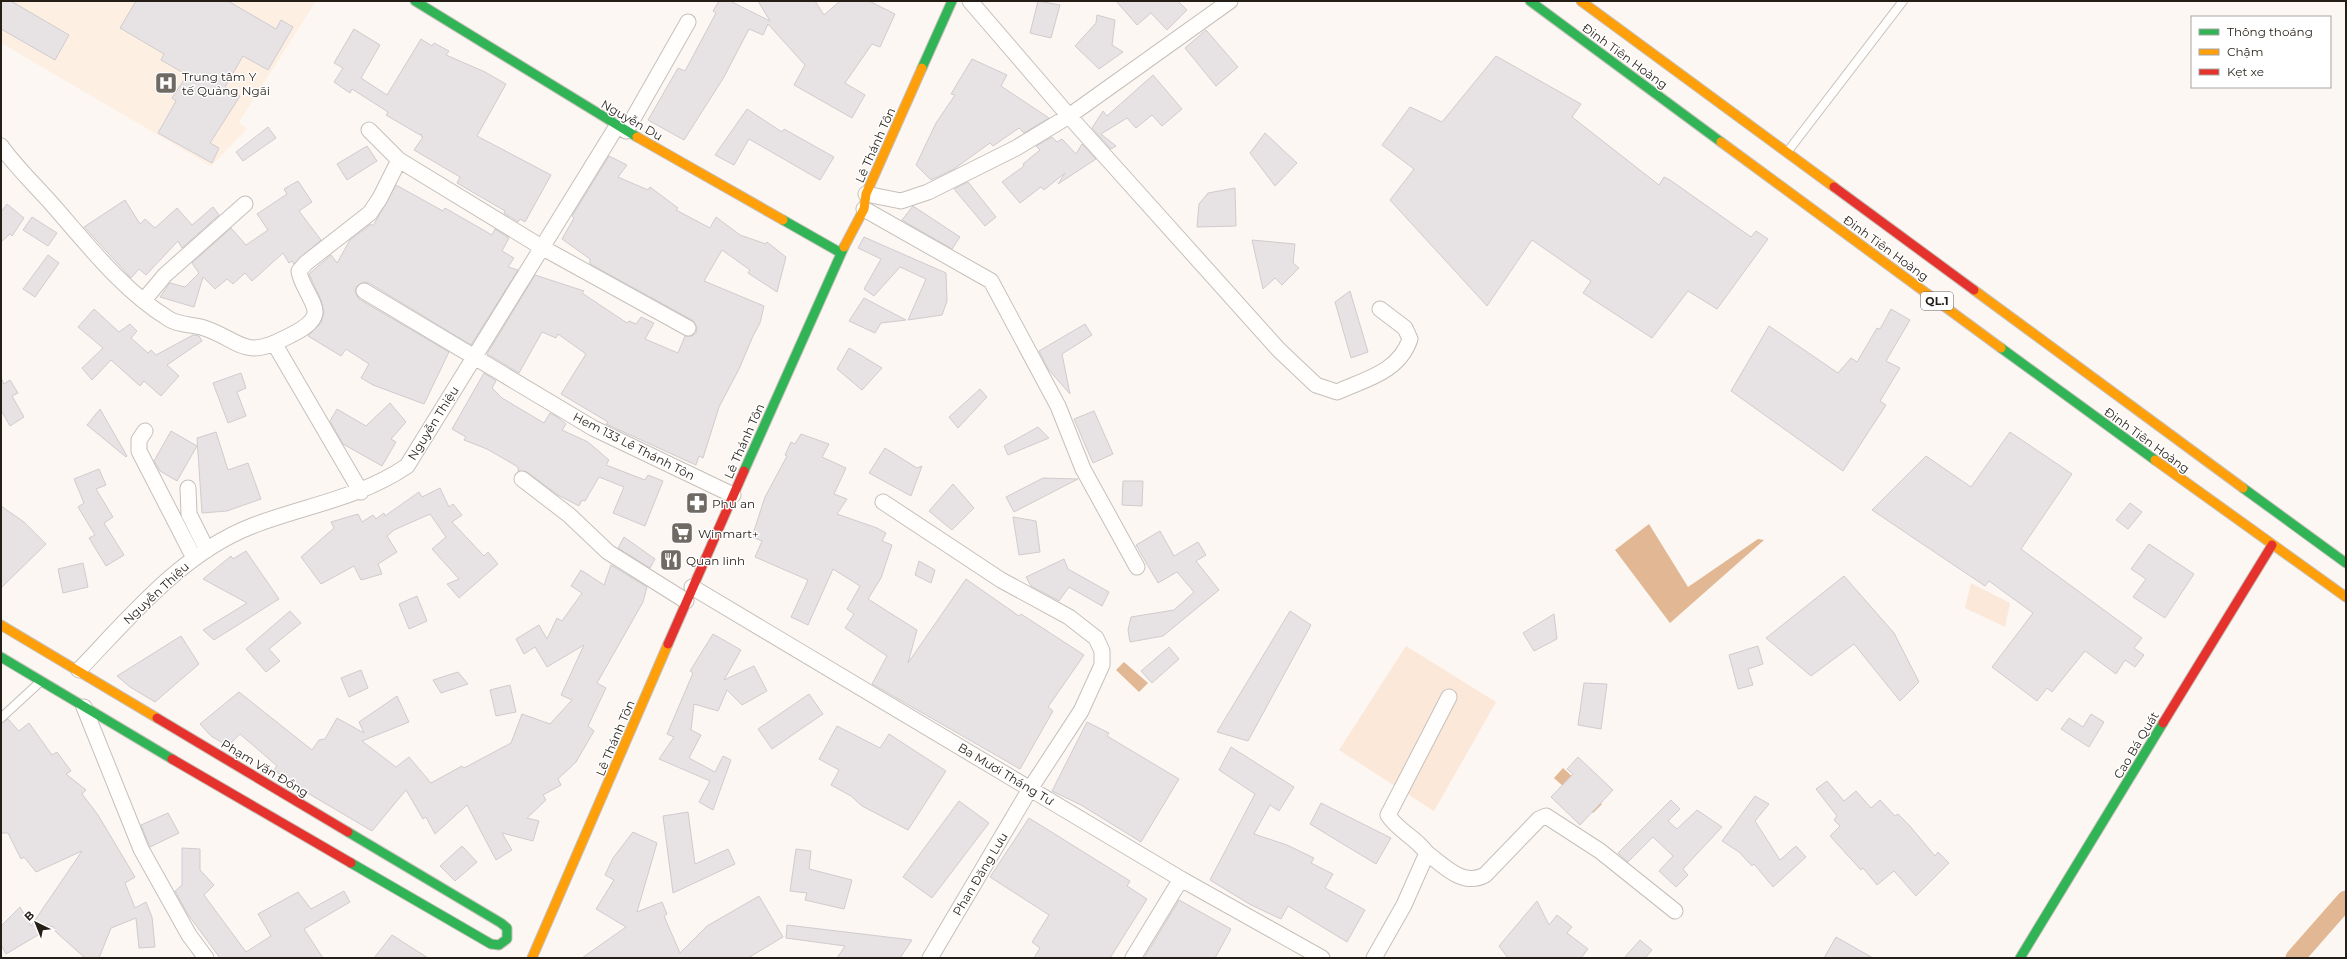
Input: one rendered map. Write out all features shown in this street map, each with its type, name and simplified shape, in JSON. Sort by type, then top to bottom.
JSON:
[{"type":"main road","name":"Nguyễn Du","points":[[415,1],[621,129],[841,252]]},
{"type":"main road","name":"Lê Thánh Tôn","points":[[533,955],[547,927],[692,587],[841,252],[864,209],[866,194],[952,1]]},
{"type":"main road","name":"Đinh Tiên Hoàng","points":[[1530,1],[1789,187],[2272,545],[2346,598]]},
{"type":"main road","name":"Đinh Tiên Hoàng","points":[[1581,1],[1788,152],[1803,168],[2346,563]]},
{"type":"main road","name":"Cao Bá Quát","points":[[2020,958],[2272,545]]},
{"type":"main road","name":"Phạm Văn Đồng","points":[[1,625],[79,670],[501,923],[506,928],[510,940],[499,945],[491,944],[254,808],[1,657]]},
{"type":"main road","points":[[254,808],[269,784]]},
{"type":"street","points":[[970,1],[1069,116],[1279,350],[1316,385],[1337,392],[1385,371],[1401,358],[1410,339],[1405,328],[1380,309]]},
{"type":"street","points":[[866,194],[901,201],[928,192],[1016,148],[1069,116],[1230,1]]},
{"type":"street","name":"Nguyễn Thiệu","points":[[79,670],[141,605],[194,558],[252,526],[361,492],[407,466],[543,248],[621,129],[688,22]]},
{"type":"street","points":[[369,130],[399,160],[543,248],[688,328]]},
{"type":"street","points":[[1,146],[13,164],[50,203],[96,257],[144,300],[170,320],[207,329],[244,348],[259,348],[274,343],[300,331],[311,320],[315,313],[299,271],[306,263],[370,213],[380,198],[399,160]]},
{"type":"street","points":[[144,300],[166,275],[245,204]]},
{"type":"street","points":[[864,209],[991,281],[1009,319],[1058,406],[1083,469],[1137,567]]},
{"type":"street","name":"Hem 133 Lê Thánh Tôn","points":[[364,291],[475,356],[593,428],[733,495]]},
{"type":"street","points":[[274,343],[361,492]]},
{"type":"street","points":[[145,431],[139,440],[139,451],[194,558]]},
{"type":"street","points":[[522,479],[569,516],[608,552],[686,601]]},
{"type":"street","points":[[188,488],[189,514],[207,550]]},
{"type":"street","name":"Phan Đăng Lưu","points":[[883,502],[1001,580],[1069,617],[1090,633],[1100,644],[1102,652],[1102,665],[1095,683],[1081,710],[1030,789],[930,958]]},
{"type":"street","name":"Ba Mươi Tháng Tư","points":[[692,587],[1181,879],[1322,958]]},
{"type":"street","points":[[1449,697],[1388,815],[1392,821],[1418,841],[1427,853],[1462,878],[1476,880],[1485,875],[1539,819],[1546,816],[1556,821],[1600,851],[1675,910]]},
{"type":"street","points":[[84,707],[142,850],[189,936],[206,958]]},
{"type":"street","points":[[1374,958],[1404,905],[1427,853]]},
{"type":"street","points":[[1134,958],[1181,879]]},
{"type":"lane","points":[[1788,152],[1903,1]]},
{"type":"lane","points":[[1,718],[41,681]]},
{"type":"shaded area","name":"Trung tâm Y tế Quảng Ngãi","points":[[1,1],[316,1],[239,122],[247,129],[211,166],[1,43]]},
{"type":"shaded area","points":[[1649,524],[1688,587],[1758,539],[1764,540],[1670,623],[1615,550]]},
{"type":"shaded area","points":[[1971,583],[2010,603],[2005,627],[1965,608]]},
{"type":"shaded area","points":[[1406,646],[1496,702],[1434,811],[1339,750]]},
{"type":"shaded area","points":[[1124,662],[1148,683],[1139,692],[1116,670]]},
{"type":"shaded area","points":[[1563,768],[1602,804],[1593,813],[1554,778]]},
{"type":"building","points":[[1,1],[11,1],[69,35],[55,60],[1,29]]},
{"type":"building","points":[[136,1],[228,1],[276,29],[281,20],[293,27],[268,70],[243,56],[225,87],[240,96],[210,143],[219,148],[212,163],[158,133],[176,101],[172,98],[187,75],[161,60],[164,54],[120,28]]},
{"type":"building","points":[[719,1],[730,1],[770,21],[758,1],[815,1],[824,15],[840,1],[869,1],[895,14],[880,47],[872,44],[845,83],[865,95],[852,118],[794,85],[805,65],[768,24],[763,35],[749,29],[724,77],[684,140],[648,120],[678,68],[685,71],[716,13],[713,11]]},
{"type":"building","points":[[1038,1],[1060,5],[1051,38],[1030,33]]},
{"type":"building","points":[[1116,1],[1178,1],[1187,10],[1167,30],[1151,13],[1137,25]]},
{"type":"building","points":[[1097,15],[1115,20],[1112,45],[1123,52],[1099,69],[1075,46],[1096,23]]},
{"type":"building","points":[[354,29],[380,45],[361,78],[387,95],[421,39],[432,46],[434,43],[449,51],[446,55],[485,72],[506,84],[477,136],[551,175],[525,222],[520,219],[518,222],[504,213],[505,211],[457,183],[460,177],[414,150],[423,137],[421,136],[422,134],[420,135],[386,115],[388,112],[352,89],[350,93],[334,82],[343,68],[334,63]]},
{"type":"building","points":[[1206,30],[1238,67],[1216,86],[1185,48]]},
{"type":"building","points":[[1496,56],[1581,104],[1572,117],[1659,185],[1664,177],[1751,237],[1756,231],[1768,239],[1717,309],[1688,291],[1652,338],[1583,293],[1591,281],[1532,240],[1487,306],[1390,200],[1414,169],[1382,145],[1410,107],[1442,122]]},
{"type":"building","points":[[972,59],[1007,75],[1001,86],[1049,118],[1024,133],[1019,128],[993,146],[990,143],[954,169],[931,180],[916,165],[936,123],[955,95],[951,94]]},
{"type":"building","points":[[1153,75],[1182,109],[1162,126],[1152,115],[1136,128],[1127,118],[1101,134],[1116,146],[1111,149],[1092,128],[1103,111],[1107,116]]},
{"type":"building","points":[[747,109],[782,132],[784,129],[834,157],[820,180],[749,139],[734,165],[715,155]]},
{"type":"building","points":[[268,127],[276,138],[243,161],[236,152]]},
{"type":"building","points":[[1265,133],[1297,163],[1275,186],[1250,153]]},
{"type":"building","points":[[1052,137],[1057,142],[1062,139],[1076,154],[1082,144],[1096,159],[1058,184],[1065,173],[1044,190],[1041,187],[1020,203],[1002,182],[1024,166],[1023,164],[1040,150],[1036,146]]},
{"type":"building","points":[[367,146],[377,161],[347,180],[337,164]]},
{"type":"building","points":[[609,156],[627,165],[618,177],[648,190],[650,187],[678,208],[676,210],[710,228],[716,217],[740,235],[766,244],[767,242],[786,257],[777,292],[748,273],[750,270],[722,250],[704,281],[764,306],[760,323],[739,369],[719,407],[703,458],[699,456],[696,465],[606,424],[608,422],[561,394],[586,354],[558,334],[556,338],[542,332],[519,373],[487,354],[535,275],[584,291],[582,293],[627,323],[629,321],[636,324],[641,317],[654,323],[645,339],[678,353],[685,336],[692,336],[696,333],[697,327],[692,320],[590,264],[590,259],[562,239],[574,218],[572,216]]},
{"type":"building","points":[[298,181],[312,202],[299,211],[321,240],[294,264],[292,261],[289,263],[283,253],[252,281],[245,273],[233,284],[227,279],[215,289],[203,277],[194,307],[160,297],[170,283],[185,287],[199,273],[192,263],[231,228],[246,245],[268,230],[257,214],[287,194],[284,189]]},
{"type":"building","points":[[968,182],[996,217],[985,226],[954,189]]},
{"type":"building","points":[[396,185],[443,211],[445,208],[492,235],[495,229],[509,238],[502,251],[514,258],[508,267],[518,270],[471,345],[369,283],[364,282],[357,286],[355,291],[359,299],[449,352],[424,404],[373,385],[361,378],[369,364],[346,349],[341,356],[308,336],[321,323],[324,312],[321,300],[309,274],[331,255],[337,263],[350,240],[371,224],[373,226]]},
{"type":"building","points":[[1235,188],[1236,226],[1197,227],[1199,204],[1208,193]]},
{"type":"building","points":[[125,200],[140,224],[145,219],[155,228],[177,208],[192,225],[213,207],[219,215],[182,248],[178,241],[146,275],[139,269],[131,278],[84,227]]},
{"type":"building","points":[[7,204],[24,218],[12,236],[10,234],[1,242],[1,212]]},
{"type":"building","points":[[913,206],[960,237],[952,249],[902,220]]},
{"type":"building","points":[[32,217],[57,233],[48,246],[23,230]]},
{"type":"building","points":[[864,237],[946,273],[947,301],[942,315],[908,320],[926,279],[900,267],[874,296],[864,289],[881,259],[858,248]]},
{"type":"building","points":[[1252,240],[1295,244],[1293,263],[1299,268],[1282,285],[1275,278],[1263,289]]},
{"type":"building","points":[[48,255],[59,263],[35,297],[23,289]]},
{"type":"building","points":[[1350,291],[1368,352],[1351,358],[1335,302]]},
{"type":"building","points":[[864,298],[906,320],[881,323],[875,333],[849,321]]},
{"type":"building","points":[[94,309],[119,332],[130,324],[137,331],[131,338],[148,353],[151,350],[156,355],[193,335],[199,336],[202,341],[167,365],[179,376],[161,396],[144,381],[140,386],[111,360],[92,380],[82,368],[103,348],[78,327]]},
{"type":"building","points":[[1891,309],[1910,320],[1886,361],[1900,368],[1880,401],[1886,405],[1843,471],[1731,391],[1769,326],[1838,373],[1851,358],[1857,362],[1877,328],[1880,329]]},
{"type":"building","points":[[1085,324],[1092,335],[1062,354],[1070,394],[1048,369],[1039,351]]},
{"type":"building","points":[[849,348],[882,368],[862,390],[837,369]]},
{"type":"building","points":[[241,373],[246,388],[237,392],[246,416],[228,423],[213,383]]},
{"type":"building","points":[[484,373],[496,381],[492,388],[502,398],[544,423],[550,413],[557,417],[566,424],[562,430],[588,442],[609,460],[606,465],[645,480],[648,475],[663,481],[645,526],[613,513],[624,487],[599,477],[585,501],[582,500],[579,506],[558,495],[527,472],[518,471],[518,467],[487,449],[464,440],[466,437],[452,429]]},
{"type":"building","points":[[1,378],[4,384],[10,380],[18,393],[12,396],[24,417],[10,426],[1,410]]},
{"type":"building","points":[[980,389],[987,397],[958,428],[949,417]]},
{"type":"building","points":[[390,403],[406,422],[391,439],[396,442],[382,466],[343,444],[330,421],[337,409],[366,426]]},
{"type":"building","points":[[100,409],[127,456],[126,457],[87,425]]},
{"type":"building","points":[[1094,411],[1113,454],[1093,463],[1074,419]]},
{"type":"building","points":[[1038,427],[1049,438],[1008,455],[1004,446]]},
{"type":"building","points":[[171,431],[197,446],[177,481],[160,471],[154,461]]},
{"type":"building","points":[[216,432],[228,470],[248,463],[261,499],[227,511],[202,513],[197,438]]},
{"type":"building","points":[[2010,432],[2072,474],[2021,549],[2142,638],[2134,648],[2144,655],[2135,667],[2125,660],[2116,674],[2085,651],[2052,692],[2047,688],[2037,701],[1992,667],[2033,613],[1989,581],[1985,586],[1872,510],[1926,456],[1971,487]]},
{"type":"building","points":[[801,434],[829,444],[822,457],[846,468],[834,494],[847,499],[837,514],[877,528],[886,533],[882,541],[892,545],[881,578],[868,599],[917,630],[908,663],[966,579],[1019,616],[1021,614],[1084,655],[1048,707],[1053,711],[1020,769],[872,684],[887,656],[845,628],[854,614],[847,609],[860,586],[833,569],[808,625],[791,617],[808,580],[755,557],[762,541],[752,537],[765,497],[787,456],[785,455],[791,442],[795,444]]},
{"type":"building","points":[[885,448],[917,468],[922,466],[911,496],[869,473]]},
{"type":"building","points":[[99,469],[106,485],[96,489],[113,517],[104,523],[124,555],[106,566],[89,538],[95,535],[78,507],[84,503],[74,479]]},
{"type":"building","points":[[1043,478],[1078,479],[1014,512],[1006,497]]},
{"type":"building","points":[[1123,481],[1143,481],[1142,506],[1122,505]]},
{"type":"building","points":[[953,484],[974,508],[952,530],[929,511]]},
{"type":"building","points":[[440,488],[449,507],[453,504],[462,515],[452,522],[484,556],[488,552],[498,564],[459,598],[447,584],[459,579],[432,549],[446,537],[430,514],[394,530],[387,536],[397,552],[378,564],[382,574],[361,580],[354,566],[321,584],[301,557],[334,528],[331,522],[358,514],[362,522],[373,515],[376,519],[384,513],[385,516],[419,492],[422,497]]},
{"type":"building","points":[[2130,503],[2142,512],[2128,529],[2116,520]]},
{"type":"building","points":[[1,506],[24,522],[46,544],[1,588]]},
{"type":"building","points":[[1013,517],[1036,521],[1040,552],[1019,555]]},
{"type":"building","points":[[1160,531],[1174,556],[1198,542],[1206,555],[1196,561],[1219,590],[1163,636],[1130,642],[1128,630],[1131,617],[1174,610],[1194,592],[1177,572],[1158,583],[1136,545]]},
{"type":"building","points":[[624,537],[655,559],[650,568],[618,548]]},
{"type":"building","points":[[2149,544],[2194,574],[2165,618],[2133,597],[2146,579],[2131,569]]},
{"type":"building","points":[[246,551],[279,599],[214,640],[203,630],[247,603],[203,579],[231,556],[233,559]]},
{"type":"building","points":[[1064,559],[1068,569],[1109,592],[1102,606],[1069,587],[1059,601],[1031,586],[1026,577]]},
{"type":"building","points":[[919,561],[935,570],[931,583],[915,575]]},
{"type":"building","points":[[83,563],[88,587],[63,593],[58,569]]},
{"type":"building","points":[[611,565],[647,587],[643,602],[597,683],[606,688],[588,726],[594,731],[576,762],[558,779],[561,785],[543,795],[546,800],[527,818],[539,821],[533,841],[502,833],[512,850],[496,860],[467,805],[435,834],[426,817],[423,819],[406,790],[372,831],[294,785],[274,770],[277,766],[240,734],[228,746],[211,736],[200,724],[239,692],[312,750],[319,740],[325,739],[337,718],[364,733],[359,722],[397,696],[409,722],[362,741],[396,767],[409,757],[431,783],[462,766],[464,768],[511,743],[522,714],[550,724],[572,700],[561,695],[584,645],[547,667],[535,647],[524,654],[516,639],[539,625],[547,639],[557,618],[562,621],[582,593],[571,586],[581,570],[604,585]]},
{"type":"building","points":[[1844,576],[1894,633],[1919,682],[1900,701],[1854,644],[1811,676],[1766,638]]},
{"type":"building","points":[[417,596],[427,621],[409,629],[399,604]]},
{"type":"building","points":[[290,611],[301,623],[269,649],[280,661],[266,672],[246,649]]},
{"type":"building","points":[[1290,611],[1311,625],[1248,741],[1217,732]]},
{"type":"building","points":[[1554,614],[1557,639],[1534,651],[1523,633]]},
{"type":"building","points":[[713,634],[741,650],[724,680],[754,666],[767,691],[742,705],[727,690],[718,711],[694,704],[691,730],[701,735],[689,758],[715,772],[723,756],[731,760],[713,810],[699,802],[710,781],[659,759],[674,737],[667,734],[693,673],[690,671]]},
{"type":"building","points":[[181,636],[199,664],[155,702],[130,687],[117,676]]},
{"type":"building","points":[[1758,646],[1763,664],[1748,669],[1753,685],[1738,689],[1729,655]]},
{"type":"building","points":[[1169,647],[1179,659],[1152,683],[1141,671]]},
{"type":"building","points":[[361,670],[368,688],[349,697],[341,678]]},
{"type":"building","points":[[458,672],[468,684],[441,693],[433,680]]},
{"type":"building","points":[[1584,683],[1607,684],[1601,729],[1578,725]]},
{"type":"building","points":[[510,685],[516,712],[496,716],[490,690]]},
{"type":"building","points":[[809,694],[823,714],[772,749],[758,729]]},
{"type":"building","points":[[2091,714],[2104,722],[2089,747],[2061,729],[2069,718],[2083,727]]},
{"type":"building","points":[[8,719],[19,731],[29,723],[52,755],[57,752],[71,771],[66,774],[86,790],[82,794],[98,815],[135,877],[125,883],[135,908],[146,902],[152,917],[155,947],[139,948],[136,918],[111,928],[99,958],[85,958],[56,932],[53,926],[51,927],[48,924],[43,932],[6,954],[1,945],[1,926],[20,907],[31,926],[82,851],[36,872],[24,857],[21,859],[8,833],[1,833],[1,723]]},
{"type":"building","points":[[1087,722],[1109,733],[1107,736],[1179,779],[1141,842],[1081,805],[1052,791]]},
{"type":"building","points":[[837,726],[880,748],[889,734],[946,771],[908,830],[862,806],[851,796],[831,785],[839,770],[819,759]]},
{"type":"building","points":[[1231,747],[1294,787],[1279,811],[1270,805],[1254,834],[1287,845],[1314,858],[1311,863],[1333,874],[1325,888],[1365,910],[1347,942],[1288,906],[1281,919],[1251,905],[1210,880],[1255,794],[1219,770]]},
{"type":"building","points":[[1578,757],[1613,790],[1580,825],[1551,797],[1573,774],[1567,769]]},
{"type":"building","points":[[1827,781],[1844,801],[1856,791],[1871,808],[1880,800],[1895,816],[1898,814],[1909,825],[1935,856],[1938,852],[1949,863],[1916,896],[1894,871],[1877,885],[1863,868],[1861,870],[1830,836],[1840,826],[1834,820],[1837,816],[1816,789]]},
{"type":"building","points":[[1755,796],[1769,804],[1755,821],[1780,860],[1796,846],[1806,857],[1773,887],[1754,864],[1752,866],[1739,852],[1722,841]]},
{"type":"building","points":[[1671,800],[1680,809],[1668,821],[1677,829],[1697,810],[1722,827],[1683,869],[1688,875],[1676,887],[1659,871],[1673,856],[1653,837],[1628,862],[1618,853]]},
{"type":"building","points":[[959,801],[989,823],[932,898],[903,877]]},
{"type":"building","points":[[1321,803],[1391,838],[1376,864],[1310,824]]},
{"type":"building","points":[[688,812],[695,864],[728,849],[735,864],[673,893],[663,816]]},
{"type":"building","points":[[168,813],[179,833],[150,847],[141,825]]},
{"type":"building","points":[[1029,818],[1130,881],[1127,886],[1147,899],[1110,958],[1034,958],[1040,948],[1032,942],[1049,915],[990,877]]},
{"type":"building","points":[[633,832],[657,843],[637,912],[662,902],[667,914],[664,916],[680,953],[707,926],[759,896],[783,937],[748,958],[582,958],[626,927],[596,909],[614,880],[605,875],[613,858]]},
{"type":"building","points":[[462,846],[477,862],[455,881],[440,866]]},
{"type":"building","points":[[182,848],[200,849],[200,870],[214,885],[204,895],[246,952],[271,936],[258,914],[298,892],[311,909],[344,891],[350,902],[304,929],[323,958],[220,958],[187,913],[175,891],[182,885]]},
{"type":"building","points":[[796,849],[811,851],[809,869],[852,880],[844,909],[805,900],[807,893],[790,891]]},
{"type":"building","points":[[1179,900],[1231,929],[1215,958],[1144,958]]},
{"type":"building","points":[[1537,901],[1549,925],[1557,915],[1572,927],[1567,933],[1588,949],[1581,958],[1508,958],[1499,946]]},
{"type":"building","points":[[787,925],[912,940],[900,958],[837,958],[845,946],[786,938]]},
{"type":"building","points":[[392,935],[428,958],[374,958]]},
{"type":"building","points":[[1836,937],[1873,958],[1824,958]]},
{"type":"building","points":[[1640,940],[1652,950],[1645,958],[1624,958]]},
{"type":"waterway","points":[[2295,958],[2346,900]]},
{"type":"traffic: fast","points":[[415,1],[637,137]]},
{"type":"traffic: fast","points":[[922,68],[952,1]]},
{"type":"traffic: fast","points":[[1530,1],[1721,142]]},
{"type":"traffic: fast","points":[[783,220],[841,253]]},
{"type":"traffic: fast","points":[[744,471],[844,247]]},
{"type":"traffic: fast","points":[[2001,348],[2155,460]]},
{"type":"traffic: fast","points":[[2243,488],[2346,563]]},
{"type":"traffic: fast","points":[[1,657],[172,759]]},
{"type":"traffic: fast","points":[[2020,958],[2163,723]]},
{"type":"traffic: fast","points":[[348,832],[501,923],[507,928],[507,939],[499,945],[491,944],[351,863]]},
{"type":"traffic: slow","points":[[1581,1],[1834,187]]},
{"type":"traffic: slow","points":[[844,247],[864,209],[866,194],[922,68]]},
{"type":"traffic: slow","points":[[637,137],[783,220]]},
{"type":"traffic: slow","points":[[1721,142],[2001,348]]},
{"type":"traffic: slow","points":[[1974,290],[2243,488]]},
{"type":"traffic: slow","points":[[2155,460],[2346,597]]},
{"type":"traffic: slow","points":[[1,625],[157,718]]},
{"type":"traffic: slow","points":[[532,958],[668,644]]},
{"type":"traffic: jam","points":[[1834,187],[1974,290]]},
{"type":"traffic: jam","points":[[668,644],[744,471]]},
{"type":"traffic: jam","points":[[2163,723],[2272,545]]},
{"type":"traffic: jam","points":[[157,718],[348,832]]},
{"type":"traffic: jam","points":[[172,759],[351,863]]},
{"type":"place","name":"Trung tâm Y tế Quảng Ngãi","points":[[166,83]]},
{"type":"place","name":"Phu an","points":[[697,503]]},
{"type":"place","name":"Winmart+","points":[[682,533]]},
{"type":"place","name":"Quan linh","points":[[671,560]]}]
